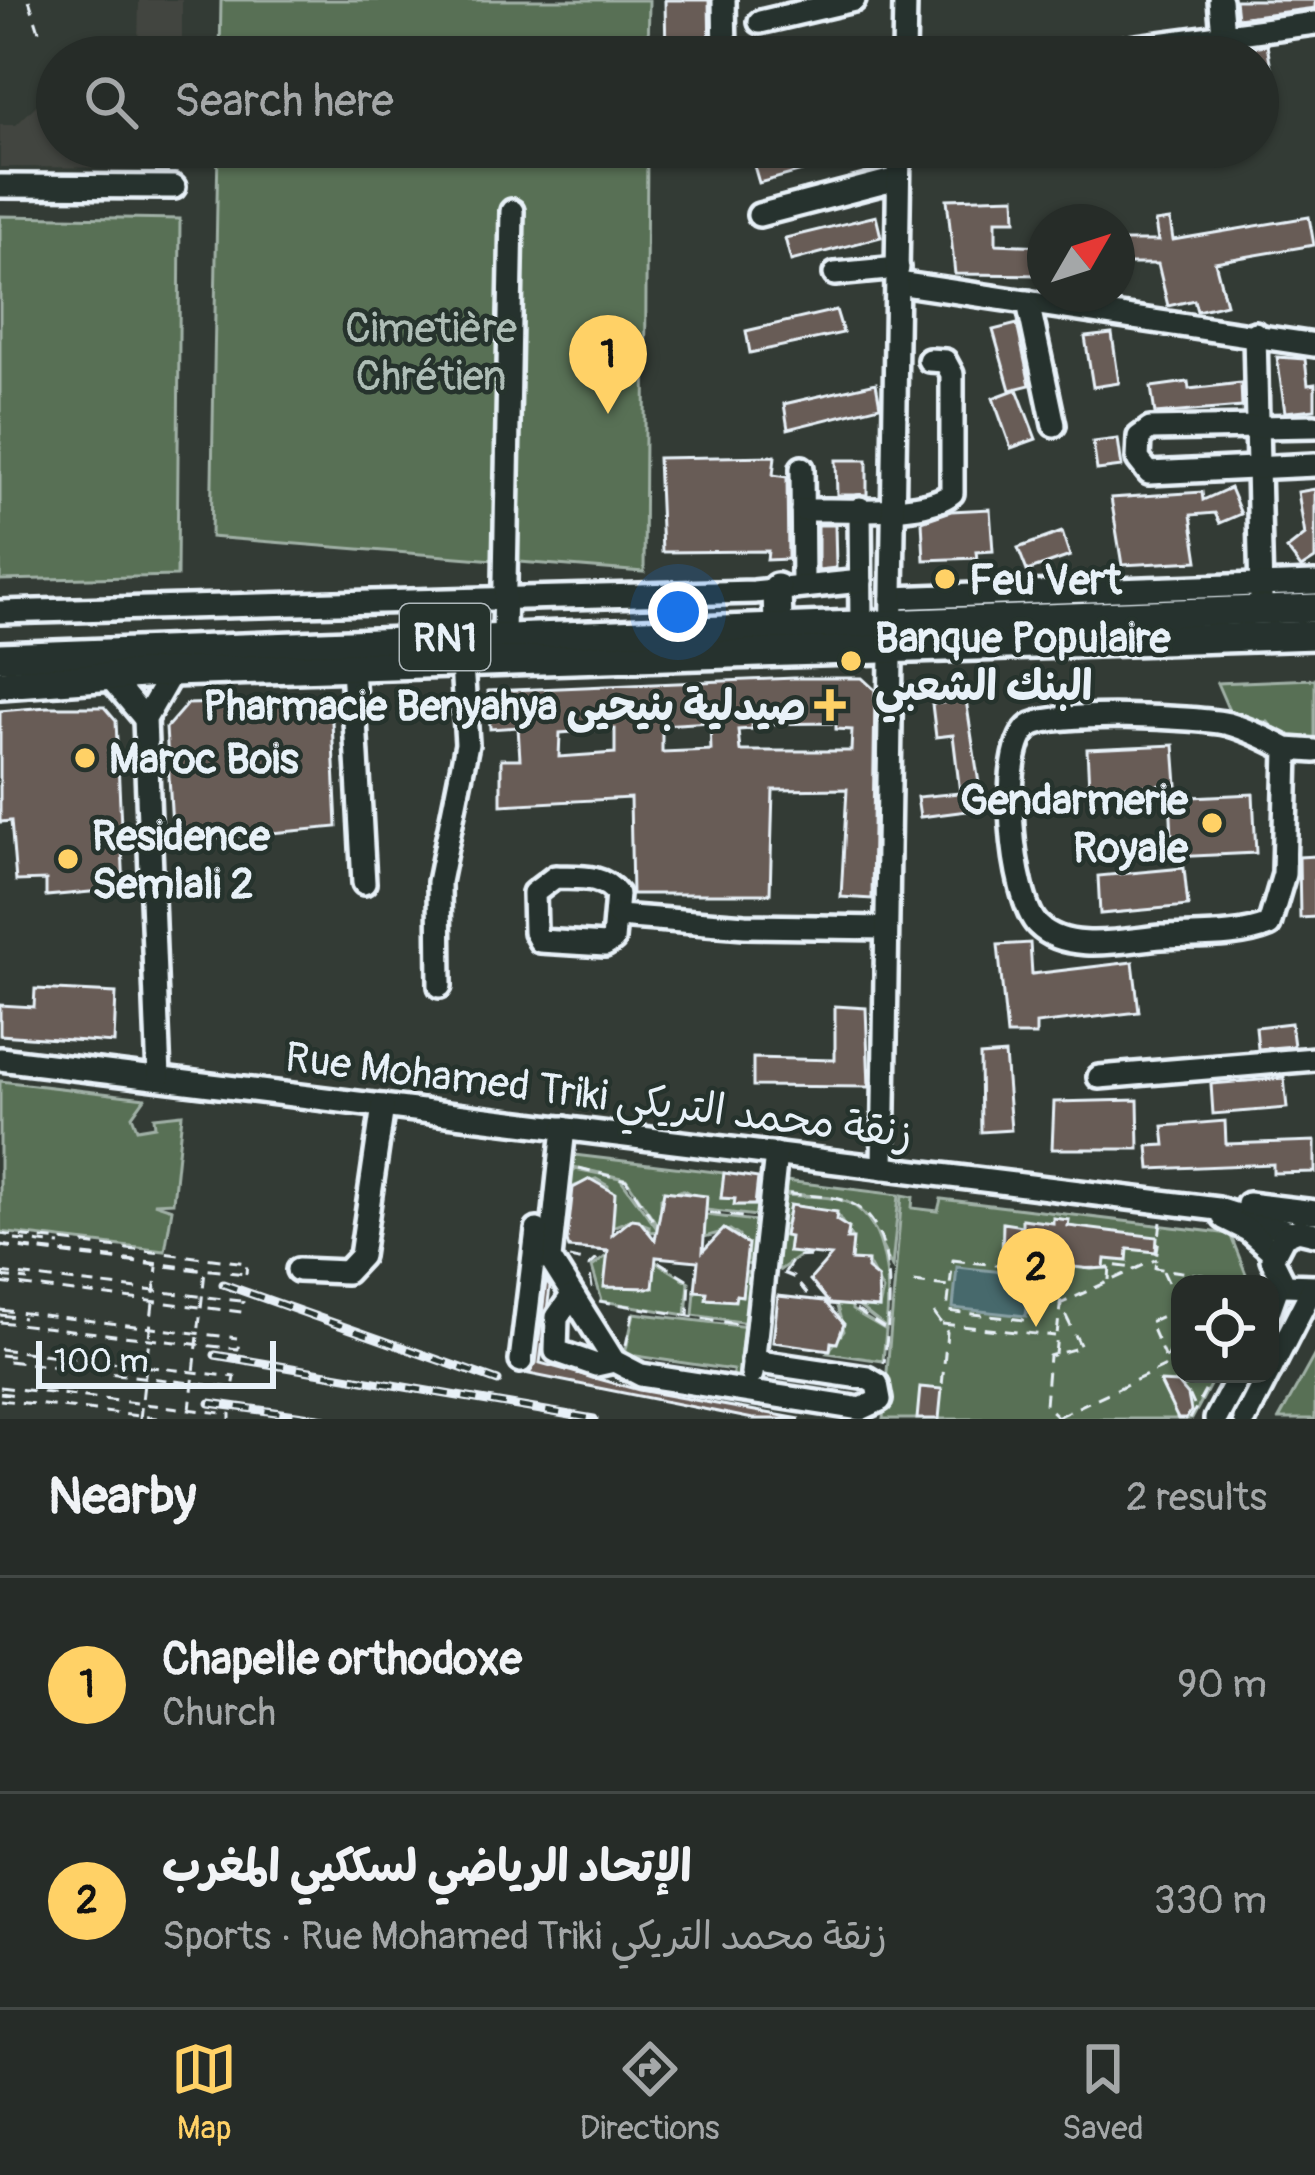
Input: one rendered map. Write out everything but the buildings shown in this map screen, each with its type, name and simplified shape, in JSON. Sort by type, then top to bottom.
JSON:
[{"type":"main road","points":[[778,626],[790,586]]},
{"type":"main road","name":"RN1","points":[[0,684],[172,672],[463,664],[891,624],[1261,597],[1315,608]]},
{"type":"main road","name":"RN1","points":[[0,657],[891,624],[1315,635]]},
{"type":"street","points":[[724,0],[725,36]]},
{"type":"street","points":[[760,22],[854,0]]},
{"type":"street","points":[[904,36],[905,0]]},
{"type":"street","points":[[1220,0],[1223,35]]},
{"type":"street","points":[[1216,36],[1315,23]]},
{"type":"street","points":[[883,1168],[897,168]]},
{"type":"street","points":[[759,215],[897,179]]},
{"type":"street","points":[[0,186],[174,187]]},
{"type":"street","points":[[504,635],[512,212]]},
{"type":"street","points":[[836,274],[898,276],[1027,302]]},
{"type":"street","points":[[1030,312],[1054,425]]},
{"type":"street","points":[[1101,312],[1315,345]]},
{"type":"street","points":[[1255,333],[1261,597],[1315,583]]},
{"type":"street","points":[[802,510],[940,502],[955,487],[951,368],[945,361],[929,360]]},
{"type":"street","points":[[1315,426],[1150,429],[1139,437],[1138,459],[1149,473],[1315,465]]},
{"type":"street","points":[[790,586],[802,510],[802,468]]},
{"type":"street","points":[[860,508],[862,625]]},
{"type":"street","points":[[0,612],[502,599],[861,580]]},
{"type":"street","points":[[440,986],[440,882],[466,745],[463,664]]},
{"type":"street","points":[[352,666],[364,883]]},
{"type":"street","points":[[159,1078],[145,719],[172,672]]},
{"type":"street","points":[[108,675],[145,719]]},
{"type":"street","points":[[1287,749],[1284,874],[1269,925],[1095,942],[1063,940],[1036,924],[1027,906],[1010,796],[1017,741],[1028,726],[1061,718],[1191,718],[1251,731],[1287,749],[1315,751]]},
{"type":"street","points":[[555,877],[598,879],[617,894],[618,916],[613,940],[605,945],[550,945],[535,932],[534,893],[555,877]]},
{"type":"street","points":[[618,916],[745,926],[886,928]]},
{"type":"street","name":"Rue Mohamed Triki زنقة محمد التريكي","points":[[0,1059],[1234,1211],[1291,1232],[1315,1234]]},
{"type":"street","points":[[1099,1077],[1315,1059]]},
{"type":"street","points":[[298,1270],[346,1272],[361,1256],[383,1106]]},
{"type":"street","points":[[521,1361],[553,1155],[564,1128]]},
{"type":"street","points":[[749,1392],[757,1326],[774,1273],[769,1220],[776,1154]]},
{"type":"street","points":[[553,1155],[548,1251],[571,1297],[617,1364],[640,1376],[867,1410],[880,1400],[880,1389],[867,1378],[753,1361]]},
{"type":"street","points":[[1188,1208],[1226,1201],[1315,1212]]},
{"type":"street","name":"Rue Mohamed Triki زنقة محمد التريكي","points":[[1188,1208],[1238,1224],[1273,1252]]},
{"type":"street","points":[[1291,1232],[1273,1252],[1280,1281],[1299,1289],[1314,1287]]},
{"type":"street","points":[[1279,1353],[1314,1287]]},
{"type":"street","points":[[571,1297],[557,1317],[556,1352],[596,1365],[617,1364]]},
{"type":"street","points":[[1206,1414],[1232,1383]]},
{"type":"street","points":[[1245,1419],[1263,1383]]},
{"type":"path","points":[[29,0],[39,31]]},
{"type":"path","points":[[553,1155],[626,1180],[657,1226]]},
{"type":"path","points":[[773,1183],[783,1184],[782,1193],[839,1199],[863,1213],[892,1273],[880,1389]]},
{"type":"path","points":[[709,1213],[769,1220]]},
{"type":"path","points":[[1161,1222],[1155,1268],[1200,1275]]},
{"type":"path","points":[[0,1234],[60,1243]]},
{"type":"path","points":[[0,1246],[59,1252],[246,1274],[248,1263],[15,1240],[14,1248]]},
{"type":"path","points":[[59,1252],[60,1243]]},
{"type":"path","points":[[0,1246],[206,1271],[189,1419]]},
{"type":"path","points":[[606,1251],[589,1266],[595,1296],[602,1304],[757,1326]]},
{"type":"path","points":[[813,1301],[774,1273],[795,1258],[818,1256]]},
{"type":"path","points":[[1060,1304],[1156,1259]]},
{"type":"path","points":[[952,1260],[1039,1270],[1033,1322],[947,1311],[950,1287],[952,1260]]},
{"type":"path","points":[[658,1262],[690,1281],[688,1318]]},
{"type":"path","points":[[140,1419],[158,1265]]},
{"type":"path","points":[[1108,1281],[1110,1268]]},
{"type":"path","points":[[1055,1356],[1064,1269],[1137,1268]]},
{"type":"path","points":[[1162,1270],[1171,1288]]},
{"type":"path","points":[[0,1278],[65,1280],[243,1301],[242,1312],[27,1287],[0,1278]]},
{"type":"path","points":[[27,1287],[28,1278]]},
{"type":"path","points":[[65,1280],[75,1292]]},
{"type":"path","points":[[914,1282],[950,1287]]},
{"type":"path","points":[[101,1295],[103,1285]]},
{"type":"path","points":[[1036,1291],[1061,1294]]},
{"type":"path","points":[[1060,1304],[1081,1347],[1049,1356],[1045,1405],[1059,1418],[1171,1367]]},
{"type":"path","points":[[856,1310],[888,1330]]},
{"type":"path","points":[[617,1364],[633,1311]]},
{"type":"path","points":[[1171,1311],[1149,1322],[1171,1360]]},
{"type":"path","points":[[934,1312],[947,1332],[942,1386]]},
{"type":"path","points":[[0,1316],[60,1317],[239,1338],[238,1349],[70,1330],[24,1318]]},
{"type":"path","points":[[60,1317],[70,1330]]},
{"type":"path","points":[[97,1333],[98,1322]]},
{"type":"path","points":[[941,1324],[1057,1336]]},
{"type":"path","points":[[1166,1357],[1171,1347]]},
{"type":"path","points":[[0,1355],[66,1368],[233,1388],[235,1377],[56,1356],[19,1357]]},
{"type":"path","points":[[56,1356],[66,1368]]},
{"type":"path","points":[[93,1371],[94,1360]]},
{"type":"path","points":[[1186,1383],[1206,1414]]},
{"type":"path","points":[[1206,1414],[1210,1383]]},
{"type":"path","points":[[0,1393],[61,1407],[165,1419]]},
{"type":"path","points":[[15,1395],[50,1393],[230,1414],[230,1419]]},
{"type":"path","points":[[50,1393],[61,1407]]},
{"type":"path","points":[[88,1410],[90,1398]]},
{"type":"path","points":[[1190,1419],[1206,1414]]},
{"type":"shaded area","points":[[139,0],[182,0],[182,36],[138,36]]},
{"type":"shaded area","points":[[36,105],[36,167],[0,167],[0,125],[16,125]]},
{"type":"green space","points":[[221,0],[649,0],[648,36],[220,36]]},
{"type":"green space","name":"Cimetière Chrétien","points":[[218,168],[647,168],[644,572],[211,537]]},
{"type":"green space","points":[[0,216],[180,219],[177,576],[0,580]]},
{"type":"green space","points":[[1315,679],[1315,748],[1280,737],[1268,722],[1233,720],[1217,683]]},
{"type":"green space","points":[[0,1081],[145,1098],[132,1116],[137,1129],[155,1126],[154,1117],[182,1114],[173,1202],[154,1203],[172,1209],[165,1251],[0,1232]]},
{"type":"green space","points":[[566,1154],[724,1173],[721,1198],[735,1198],[735,1205],[758,1205],[757,1216],[706,1210],[706,1202],[683,1190],[661,1198],[661,1230],[626,1179],[565,1165]]},
{"type":"green space","points":[[565,1167],[620,1178],[659,1231],[649,1232],[649,1226],[632,1219],[610,1228],[608,1186],[596,1179],[569,1188],[573,1211],[560,1211]]},
{"type":"green space","points":[[786,1181],[899,1195],[892,1267],[872,1229],[854,1208],[828,1198],[785,1193]]},
{"type":"green space","points":[[784,1195],[836,1199],[864,1214],[885,1261],[886,1328],[858,1306],[879,1308],[883,1291],[867,1261],[845,1266],[852,1239],[836,1212],[809,1215],[809,1208],[790,1206],[784,1235],[790,1237],[788,1251],[804,1253],[780,1270],[776,1263]]},
{"type":"green space","points":[[902,1195],[913,1197],[912,1208],[938,1211],[941,1199],[1230,1234],[1246,1275],[1171,1275],[1171,1383],[1211,1383],[1192,1419],[883,1419]]},
{"type":"green space","points":[[706,1215],[756,1221],[753,1265],[737,1263],[747,1260],[748,1244],[739,1243],[739,1236],[730,1230],[701,1238]]},
{"type":"green space","points":[[613,1251],[605,1287],[652,1288],[655,1269],[647,1267],[648,1257],[689,1282],[686,1315],[602,1301],[592,1267]]},
{"type":"green space","points":[[736,1271],[752,1273],[748,1323],[693,1315],[695,1291],[707,1292],[707,1298],[742,1295],[743,1279]]},
{"type":"green space","points":[[852,1299],[852,1310],[886,1330],[883,1361],[827,1353],[844,1331],[836,1303]]},
{"type":"green space","points":[[634,1313],[748,1327],[741,1379],[733,1380],[733,1370],[636,1356],[634,1363],[624,1359]]},
{"type":"green space","points":[[1315,1354],[1315,1419],[1279,1419]]},
{"type":"water","points":[[957,1267],[1031,1275],[1026,1316],[953,1308]]},
{"type":"railway","points":[[223,1284],[498,1381]]},
{"type":"railway","points":[[215,1355],[594,1419]]},
{"type":"railway","points":[[210,1403],[325,1419]]},
{"type":"place","name":"Chapelle orthodoxe","points":[[608,414]]},
{"type":"place","name":"Feu Vert","points":[[945,579]]},
{"type":"place","name":"Banque Populaire البنك الشعبي","points":[[851,661]]},
{"type":"place","name":"Pharmacie Benyahya صيدلية بنيحيى","points":[[830,705]]},
{"type":"place","name":"Maroc Bois","points":[[85,758]]},
{"type":"place","name":"Gendarmerie Royale","points":[[1212,823]]},
{"type":"place","name":"Residence Semlali 2","points":[[68,859]]},
{"type":"place","name":"الإتحاد الرياضي لسككيي المغرب","points":[[1036,1327]]}]
